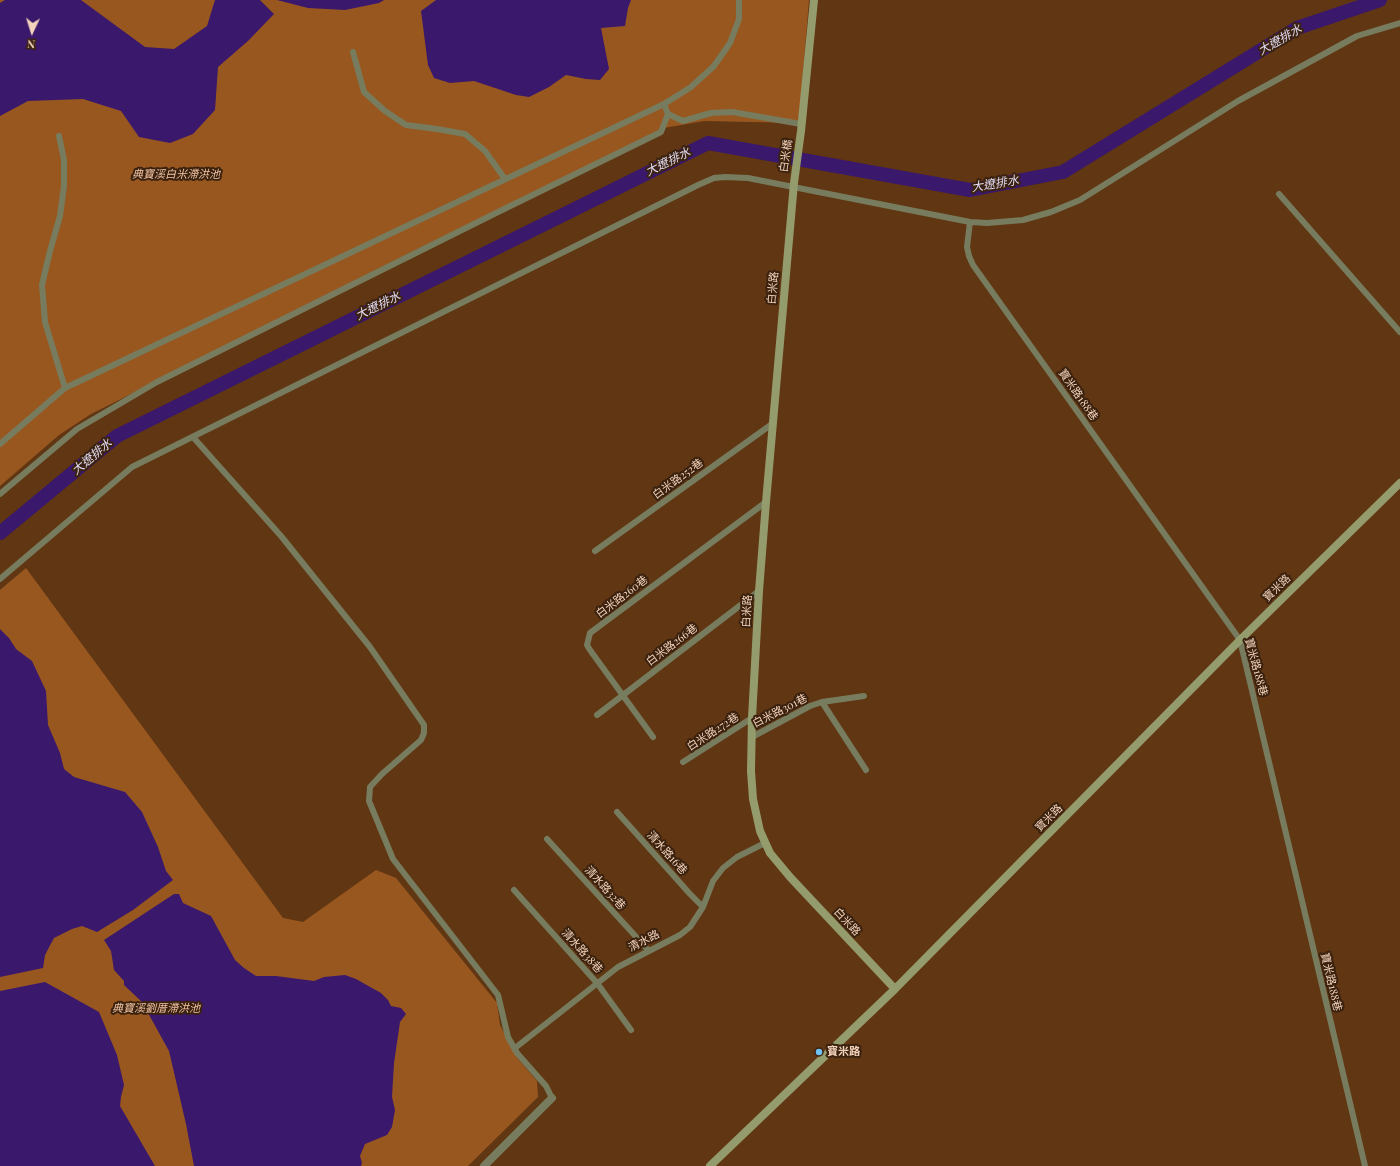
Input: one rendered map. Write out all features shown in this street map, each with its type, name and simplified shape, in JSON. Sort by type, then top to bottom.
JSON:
[{"type":"street","points":[[801,128],[814,0]]},
{"type":"street","name":"白米橋","points":[[793,185],[801,128]]},
{"type":"street","name":"白米路","points":[[793,185],[759,591],[752,718],[751,771],[753,799],[760,831],[770,853],[790,877],[896,990]]},
{"type":"street","name":"寶米路","points":[[710,1166],[896,990],[1240,640],[1400,483]]},
{"type":"street","points":[[484,1166],[552,1098]]},
{"type":"lane","points":[[0,444],[65,388],[664,104],[691,87],[714,66],[730,43],[739,19],[739,0]]},
{"type":"lane","points":[[0,579],[132,467],[698,184],[714,178],[735,177],[793,185],[970,222],[987,223],[1023,220],[1051,212],[1080,200],[1238,100],[1357,36],[1400,23]]},
{"type":"lane","points":[[353,52],[364,92],[386,112],[406,125],[437,128],[465,134],[486,151],[506,179]]},
{"type":"lane","points":[[0,494],[77,429],[157,382],[492,214],[662,132],[668,114],[664,104]]},
{"type":"lane","points":[[668,114],[682,121],[711,113],[732,112],[801,128]]},
{"type":"lane","points":[[60,136],[64,160],[64,186],[60,216],[42,285],[45,322],[65,388]]},
{"type":"lane","points":[[1279,194],[1400,332]]},
{"type":"lane","name":"寶米路188巷","points":[[970,222],[967,247],[973,265],[1240,640],[1365,1166]]},
{"type":"lane","name":"白米路252巷","points":[[596,551],[772,424]]},
{"type":"lane","points":[[193,437],[281,536],[370,647],[424,725],[424,733],[421,740],[382,774],[370,787],[369,801],[393,859],[498,995],[508,1037],[515,1048],[546,1086],[552,1098]]},
{"type":"lane","name":"白米路260巷","points":[[653,737],[587,645],[590,633],[766,502]]},
{"type":"lane","name":"白米路266巷","points":[[597,715],[759,591]]},
{"type":"lane","name":"白米路301巷","points":[[752,737],[810,706],[822,702],[864,696]]},
{"type":"lane","points":[[822,702],[866,770]]},
{"type":"lane","name":"白米路272巷","points":[[684,762],[752,718]]},
{"type":"lane","name":"清水路16巷","points":[[617,812],[703,907]]},
{"type":"lane","name":"清水路32巷","points":[[547,839],[649,951]]},
{"type":"lane","name":"清水路","points":[[515,1048],[618,967],[680,935],[690,927],[703,907],[714,881],[723,868],[737,857],[765,843]]},
{"type":"lane","name":"清水路38巷","points":[[514,890],[597,983],[631,1030]]},
{"type":"green space","name":"典寶溪白米滯洪池","points":[[0,0],[809,0],[799,123],[704,121],[664,128],[91,414],[59,435],[0,486]]},
{"type":"green space","name":"典寶溪劉厝滯洪池","points":[[26,568],[283,918],[303,922],[376,870],[396,878],[497,1003],[500,1025],[518,1059],[537,1081],[538,1097],[468,1166],[0,1166],[0,590]]},
{"type":"shaded area","points":[[5,0],[81,0],[145,47],[174,49],[207,26],[215,0],[260,0],[274,14],[248,41],[218,67],[215,110],[193,134],[170,143],[139,137],[121,111],[83,99],[28,101],[0,116],[0,3]]},
{"type":"shaded area","points":[[277,0],[384,0],[379,3],[345,10],[308,8]]},
{"type":"shaded area","points":[[436,0],[631,0],[625,26],[601,28],[609,69],[600,80],[566,75],[549,87],[529,97],[516,95],[474,81],[450,83],[434,78],[428,65],[421,11]]},
{"type":"shaded area","points":[[0,629],[9,638],[16,649],[32,661],[46,691],[48,725],[60,753],[64,769],[74,777],[125,792],[142,812],[158,847],[166,871],[173,880],[133,910],[97,932],[82,926],[54,938],[45,955],[43,968],[0,977]]},
{"type":"shaded area","points":[[174,894],[179,894],[183,903],[211,916],[235,960],[256,976],[276,976],[314,981],[324,977],[345,975],[356,979],[381,993],[388,1000],[391,1006],[401,1008],[406,1014],[400,1022],[394,1063],[392,1097],[395,1110],[392,1127],[387,1135],[365,1144],[360,1156],[362,1163],[361,1166],[194,1166],[169,1051],[142,1002],[124,985],[124,981],[114,970],[111,951],[104,940]]},
{"type":"shaded area","points":[[45,982],[99,1012],[117,1055],[124,1085],[120,1106],[155,1166],[0,1166],[0,991]]},
{"type":"waterway","name":"大遼排水","points":[[0,533],[117,436],[708,143],[970,190],[1063,172],[1297,28],[1380,0]]},
{"type":"place","name":"寶米路","points":[[819,1052]]}]
